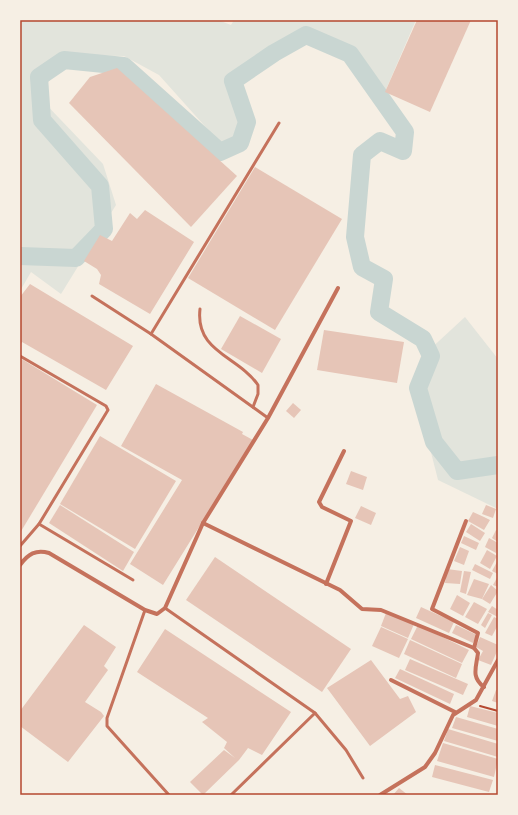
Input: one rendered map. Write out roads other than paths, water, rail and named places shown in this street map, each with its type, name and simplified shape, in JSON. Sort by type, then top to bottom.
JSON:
[{"type":"street","points":[[20,565],[31,553],[40,550],[49,553],[145,610],[157,614],[166,608],[203,523],[268,418],[338,288]]},
{"type":"street","points":[[326,584],[351,521],[322,507],[320,502],[344,451]]},
{"type":"street","points":[[466,521],[432,609],[478,633],[474,648]]},
{"type":"street","points":[[203,523],[340,590],[362,609],[381,610],[474,648],[478,653],[476,680],[484,687]]},
{"type":"street","points":[[380,795],[388,788],[414,775],[425,767],[431,760],[455,712],[472,703],[479,696],[498,660]]},
{"type":"street","points":[[391,680],[455,712]]},
{"type":"lane","points":[[151,334],[279,123]]},
{"type":"lane","points":[[92,296],[151,334],[268,418]]},
{"type":"lane","points":[[200,310],[199,319],[203,336],[210,344],[258,385],[258,394],[253,407]]},
{"type":"lane","points":[[20,356],[106,406],[108,410],[39,524],[20,546]]},
{"type":"lane","points":[[39,524],[133,580]]},
{"type":"lane","points":[[166,608],[315,713],[346,750],[363,778]]},
{"type":"lane","points":[[145,610],[107,718],[107,726],[169,795]]},
{"type":"lane","points":[[231,795],[315,713]]},
{"type":"waterway","points":[[20,256],[76,258],[104,229],[100,186],[42,120],[39,77],[64,60],[124,66],[220,152],[240,143],[247,122],[233,81],[274,53],[306,35],[350,54],[405,132],[403,151],[380,141],[362,155],[355,237],[362,267],[384,279],[379,312],[423,339],[431,356],[418,388],[434,442],[457,471],[498,465]]}]
